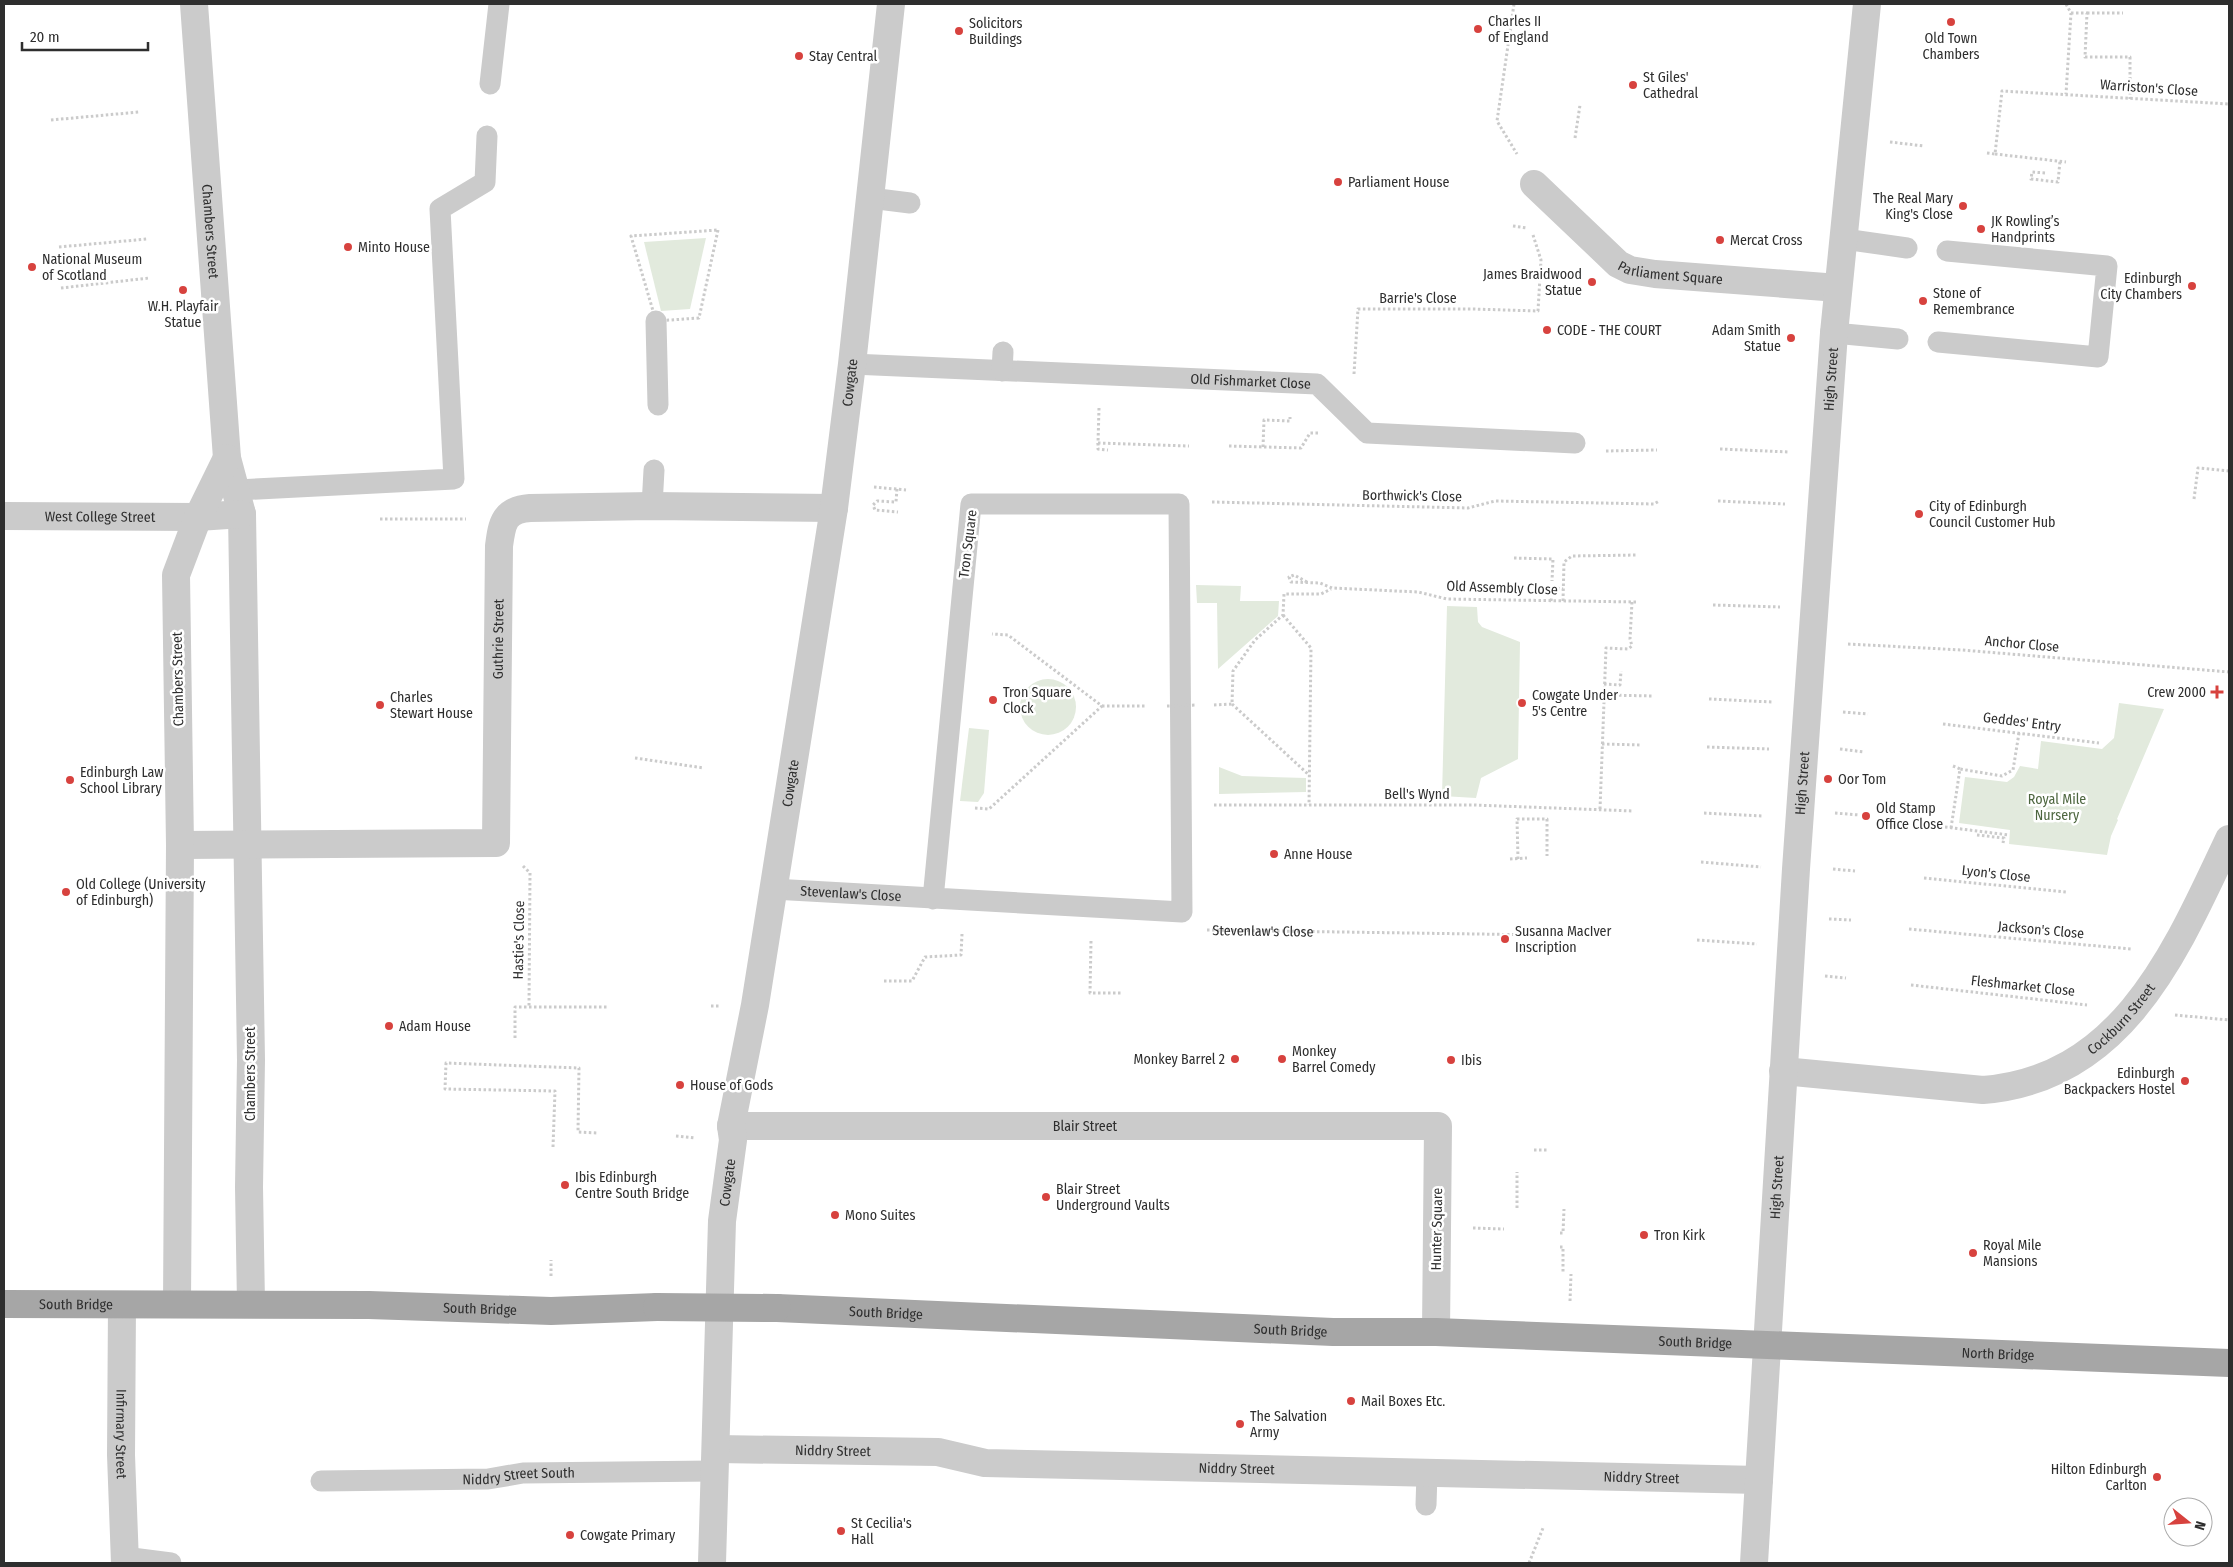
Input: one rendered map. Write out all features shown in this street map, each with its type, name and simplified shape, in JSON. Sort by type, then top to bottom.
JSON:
[{"type":"main road","name":"South Bridge","points":[[4,1304],[369,1305],[551,1312],[657,1306],[777,1308],[1333,1332],[1436,1332],[1767,1346]]},
{"type":"main road","name":"North Bridge","points":[[1767,1346],[2229,1364]]},
{"type":"street","name":"Chambers Street","points":[[194,4],[227,458],[240,502],[251,1060],[249,1187],[251,1304]]},
{"type":"street","name":"Cowgate","points":[[712,1563],[722,1220],[734,1140],[730,1126],[755,1005],[834,508],[852,364],[891,4]]},
{"type":"street","name":"High Street","points":[[1754,1563],[1783,1071],[1821,506],[1838,288],[1867,4]]},
{"type":"street","name":"Parliament Square","points":[[1534,184],[1618,264],[1630,270],[1655,274],[1838,288]]},
{"type":"street","name":"Chambers Street","points":[[177,1304],[180,845],[176,575],[198,517],[227,458]]},
{"type":"street","points":[[198,517],[240,502]]},
{"type":"street","name":"Guthrie Street","points":[[246,844],[496,843],[499,546],[504,519],[521,508],[652,506],[834,508]]},
{"type":"street","name":"West College Street","points":[[4,516],[198,517]]},
{"type":"street","name":"Cockburn Street","points":[[1783,1071],[1982,1090],[2006,1088],[2035,1081],[2082,1058],[2098,1046],[2132,1011],[2158,976],[2198,904],[2229,839]]},
{"type":"street","points":[[180,845],[246,844]]},
{"type":"street","name":"Blair Street","points":[[730,1126],[1438,1126]]},
{"type":"street","name":"Hunter Square","points":[[1436,1332],[1438,1126]]},
{"type":"street","name":"Infirmary Street","points":[[122,1305],[121,1455],[124,1560]]},
{"type":"street","name":"Niddry Street","points":[[716,1460],[938,1452],[985,1463],[1759,1480]]},
{"type":"lane","points":[[490,84],[499,4]]},
{"type":"lane","points":[[240,502],[454,479],[440,209],[485,182],[487,136]]},
{"type":"lane","points":[[870,198],[910,203]]},
{"type":"lane","points":[[1844,239],[1907,248]]},
{"type":"lane","points":[[1938,342],[2098,357],[2107,266],[1947,251]]},
{"type":"lane","points":[[656,320],[658,405]]},
{"type":"lane","points":[[1834,333],[1898,339]]},
{"type":"lane","name":"Old Fishmarket Close","points":[[852,364],[1003,362],[1318,384],[1367,434]]},
{"type":"lane","points":[[1367,434],[1575,443]]},
{"type":"lane","points":[[652,506],[654,470]]},
{"type":"lane","name":"Tron Square","points":[[933,899],[971,504],[1179,504],[1182,912]]},
{"type":"lane","name":"Stevenlaw's Close","points":[[773,889],[1182,912]]},
{"type":"lane","name":"Niddry Street South","points":[[322,1481],[488,1479],[523,1472],[716,1460]]},
{"type":"lane","points":[[1426,1505],[1427,1472]]},
{"type":"lane","points":[[124,1560],[171,1563]]},
{"type":"path","points":[[1514,4],[1497,121],[1534,184]]},
{"type":"path","points":[[2066,4],[2071,13],[2066,94]]},
{"type":"path","points":[[2071,13],[2123,13]]},
{"type":"path","points":[[2087,13],[2085,57],[2130,57],[2130,99]]},
{"type":"path","name":"Warriston's Close","points":[[1995,154],[2002,90],[2229,104]]},
{"type":"path","points":[[1575,138],[1580,105]]},
{"type":"path","points":[[51,120],[139,112]]},
{"type":"path","points":[[1987,153],[2066,162]]},
{"type":"path","points":[[2045,173],[2032,172],[2031,179],[2058,182],[2060,161]]},
{"type":"path","name":"Barrie's Close","points":[[1354,374],[1358,309],[1538,311],[1541,260],[1530,228],[1512,226]]},
{"type":"path","points":[[718,230],[699,318],[656,320],[631,236],[718,230]]},
{"type":"path","points":[[59,247],[147,239]]},
{"type":"path","points":[[62,288],[149,278]]},
{"type":"path","points":[[1099,402],[1098,449],[1108,450]]},
{"type":"path","points":[[1263,447],[1264,429]]},
{"type":"path","points":[[1229,446],[1301,448],[1310,432],[1367,434]]},
{"type":"path","points":[[1098,443],[1189,446]]},
{"type":"path","points":[[1575,443],[1600,451],[1656,450]]},
{"type":"path","points":[[1720,449],[1825,453]]},
{"type":"path","points":[[2194,499],[2198,468],[2229,471]]},
{"type":"path","points":[[896,489],[896,502],[877,501],[873,505],[875,510],[898,512]]},
{"type":"path","name":"Borthwick's Close","points":[[1203,501],[1468,508],[1495,501],[1654,504],[1659,501]]},
{"type":"path","points":[[1718,501],[1821,506]]},
{"type":"path","points":[[1562,601],[1564,562],[1572,556],[1638,555]]},
{"type":"path","points":[[1514,558],[1553,559],[1552,581]]},
{"type":"path","points":[[1294,575],[1307,582],[1291,582],[1289,577],[1294,575]]},
{"type":"path","name":"Old Assembly Close","points":[[1307,582],[1320,583],[1332,588],[1418,592],[1447,599],[1637,602]]},
{"type":"path","points":[[1309,805],[1311,648],[1283,615],[1284,594],[1321,594],[1332,588]]},
{"type":"path","points":[[1557,588],[1563,589]]},
{"type":"path","points":[[1552,596],[1552,601]]},
{"type":"path","points":[[1600,809],[1606,648],[1634,647],[1630,639],[1632,602]]},
{"type":"path","points":[[1713,604],[1814,608]]},
{"type":"path","points":[[1232,704],[1232,671],[1255,640],[1283,615]]},
{"type":"path","points":[[1008,635],[1102,706],[1149,706]]},
{"type":"path","name":"Anchor Close","points":[[1812,642],[1962,650],[2229,672]]},
{"type":"path","points":[[1604,684],[1620,685],[1621,671]]},
{"type":"path","points":[[1604,695],[1653,696]]},
{"type":"path","points":[[1709,699],[1808,703]]},
{"type":"path","points":[[1158,706],[1232,704],[1310,775]]},
{"type":"path","points":[[989,808],[1102,706]]},
{"type":"path","name":"Geddes' Entry","points":[[1943,724],[2099,743]]},
{"type":"path","points":[[1953,766],[1960,769],[2002,776],[2012,770],[2020,733]]},
{"type":"path","points":[[1602,744],[1642,745]]},
{"type":"path","points":[[1707,747],[1805,750]]},
{"type":"path","points":[[635,758],[704,768]]},
{"type":"path","points":[[1951,828],[1960,769]]},
{"type":"path","name":"Bell's Wynd","points":[[1211,805],[1465,805],[1633,811]]},
{"type":"path","points":[[1704,813],[1800,818]]},
{"type":"path","points":[[1518,859],[1517,819],[1547,819],[1546,856]]},
{"type":"path","points":[[1945,827],[2009,835]]},
{"type":"path","points":[[1977,835],[2004,838],[2003,843]]},
{"type":"path","points":[[1510,859],[1527,858]]},
{"type":"path","points":[[1701,862],[1796,869]]},
{"type":"path","name":"Hastie's Close","points":[[529,1007],[530,873]]},
{"type":"path","name":"Lyon's Close","points":[[1924,878],[2066,892]]},
{"type":"path","points":[[884,981],[912,981],[925,957],[961,955],[963,900]]},
{"type":"path","points":[[1092,908],[1090,993],[1122,993]]},
{"type":"path","name":"Stevenlaw's Close","points":[[1182,912],[1210,932],[1319,930],[1611,936]]},
{"type":"path","name":"Jackson's Close","points":[[1908,929],[2172,952]]},
{"type":"path","points":[[1697,940],[1791,959]]},
{"type":"path","name":"Fleshmarket Close","points":[[1911,985],[2132,1011]]},
{"type":"path","points":[[515,1038],[515,1007],[607,1007]]},
{"type":"path","points":[[2200,1018],[2229,1020]]},
{"type":"path","points":[[441,1063],[579,1068],[578,1132],[598,1133]]},
{"type":"path","points":[[446,1063],[445,1089],[555,1091],[554,1147]]},
{"type":"path","points":[[1534,1150],[1548,1150]]},
{"type":"path","points":[[1517,1172],[1517,1208]]},
{"type":"path","points":[[1560,1233],[1563,1233],[1564,1209]]},
{"type":"path","points":[[1560,1247],[1564,1247],[1563,1274]]},
{"type":"path","points":[[1570,1302],[1571,1274]]},
{"type":"path","points":[[1529,1563],[1543,1528]]},
{"type":"green space","points":[[706,238],[690,309],[661,311],[644,242]]},
{"type":"green space","points":[[1196,585],[1241,586],[1240,601],[1279,601],[1278,616],[1218,669],[1217,603],[1197,603]]},
{"type":"green space","points":[[1447,606],[1477,607],[1478,622],[1482,627],[1520,642],[1518,759],[1481,778],[1476,798],[1442,796]]},
{"type":"green space","points":[[1048,679],[1059,681],[1068,687],[1074,696],[1076,707],[1074,718],[1068,727],[1059,733],[1048,735],[1037,733],[1028,727],[1022,718],[1020,707],[1022,696],[1028,687],[1037,681]]},
{"type":"green space","name":"Royal Mile Nursery","points":[[2119,703],[2164,709],[2117,819],[2107,855],[2009,844],[2010,830],[1959,823],[1965,777],[2007,782],[2014,777],[2020,766],[2038,769],[2041,741],[2102,749],[2114,738]]},
{"type":"green space","points":[[969,728],[989,730],[984,793],[978,802],[960,801]]},
{"type":"green space","points":[[1219,767],[1242,776],[1306,778],[1306,792],[1219,794]]},
{"type":"place","name":"Old Town Chambers","points":[[1951,22]]},
{"type":"place","name":"Charles II of England","points":[[1478,29]]},
{"type":"place","name":"Solicitors Buildings","points":[[959,31]]},
{"type":"place","name":"Stay Central","points":[[799,56]]},
{"type":"place","name":"St Giles' Cathedral","points":[[1633,85]]},
{"type":"place","name":"Parliament House","points":[[1338,182]]},
{"type":"place","name":"The Real Mary King's Close","points":[[1963,206]]},
{"type":"place","name":"JK Rowling’s Handprints","points":[[1981,229]]},
{"type":"place","name":"Mercat Cross","points":[[1720,240]]},
{"type":"place","name":"Minto House","points":[[348,247]]},
{"type":"place","name":"National Museum of Scotland","points":[[32,267]]},
{"type":"place","name":"James Braidwood Statue","points":[[1592,282]]},
{"type":"place","name":"Edinburgh City Chambers","points":[[2192,286]]},
{"type":"place","name":"W.H. Playfair Statue","points":[[183,290]]},
{"type":"place","name":"Stone of Remembrance","points":[[1923,301]]},
{"type":"place","name":"CODE - THE COURT","points":[[1547,330]]},
{"type":"place","name":"Adam Smith Statue","points":[[1791,338]]},
{"type":"place","name":"City of Edinburgh Council Customer Hub","points":[[1919,514]]},
{"type":"place","name":"Crew 2000","points":[[2217,692]]},
{"type":"place","name":"Tron Square Clock","points":[[993,700]]},
{"type":"place","name":"Cowgate Under 5's Centre","points":[[1522,703]]},
{"type":"place","name":"Charles Stewart House","points":[[380,705]]},
{"type":"place","name":"Oor Tom","points":[[1828,779]]},
{"type":"place","name":"Edinburgh Law School Library","points":[[70,780]]},
{"type":"place","name":"Old Stamp Office Close","points":[[1866,816]]},
{"type":"place","name":"Anne House","points":[[1274,854]]},
{"type":"place","name":"Old College (University of Edinburgh)","points":[[66,892]]},
{"type":"place","name":"Susanna MacIver Inscription","points":[[1505,939]]},
{"type":"place","name":"Adam House","points":[[389,1026]]},
{"type":"place","name":"Monkey Barrel 2","points":[[1235,1059]]},
{"type":"place","name":"Monkey Barrel Comedy","points":[[1282,1059]]},
{"type":"place","name":"Ibis","points":[[1451,1060]]},
{"type":"place","name":"Edinburgh Backpackers Hostel","points":[[2185,1081]]},
{"type":"place","name":"House of Gods","points":[[680,1085]]},
{"type":"place","name":"Ibis Edinburgh Centre South Bridge","points":[[565,1185]]},
{"type":"place","name":"Blair Street Underground Vaults","points":[[1046,1197]]},
{"type":"place","name":"Mono Suites","points":[[835,1215]]},
{"type":"place","name":"Tron Kirk","points":[[1644,1235]]},
{"type":"place","name":"Royal Mile Mansions","points":[[1973,1253]]},
{"type":"place","name":"Mail Boxes Etc.","points":[[1351,1401]]},
{"type":"place","name":"The Salvation Army","points":[[1240,1424]]},
{"type":"place","name":"Hilton Edinburgh Carlton","points":[[2157,1477]]},
{"type":"place","name":"St Cecilia's Hall","points":[[841,1531]]},
{"type":"place","name":"Cowgate Primary","points":[[570,1535]]}]
